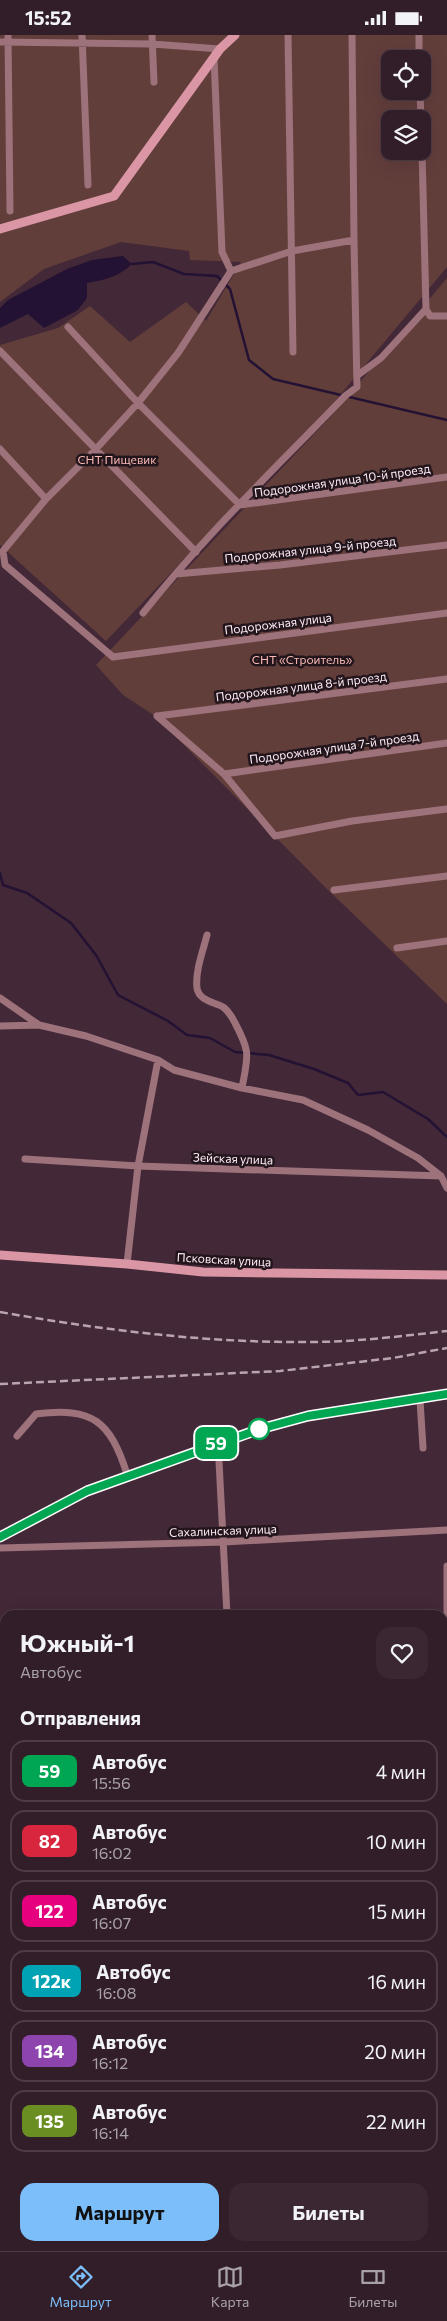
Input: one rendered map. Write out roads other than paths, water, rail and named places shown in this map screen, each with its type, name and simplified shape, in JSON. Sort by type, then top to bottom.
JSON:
[{"type":"street","points":[[152,35],[154,82]]},
{"type":"street","points":[[0,229],[114,196],[217,53],[235,35]]},
{"type":"street","points":[[288,35],[293,352]]},
{"type":"street","points":[[143,613],[176,574],[240,505],[345,396],[357,387],[352,35]]},
{"type":"street","points":[[419,35],[420,50]]},
{"type":"street","points":[[82,38],[88,185]]},
{"type":"street","points":[[0,42],[8,39],[82,38],[152,44],[217,53]]},
{"type":"street","points":[[8,39],[10,211]]},
{"type":"street","points":[[217,53],[222,252],[231,271]]},
{"type":"street","points":[[422,160],[426,309],[430,316],[447,316]]},
{"type":"street","points":[[0,449],[46,499],[138,403],[178,353],[231,271],[292,251],[354,240]]},
{"type":"street","points":[[358,375],[381,358],[426,309]]},
{"type":"street","points":[[68,327],[138,403],[240,505]]},
{"type":"street","points":[[0,351],[196,552]]},
{"type":"street","name":"Подорожная улица 10-й проезд","points":[[240,505],[447,477]]},
{"type":"street","name":"Подорожная улица","points":[[46,499],[3,551],[5,565],[113,657],[447,613]]},
{"type":"street","name":"Подорожная улица 9-й проезд","points":[[176,574],[280,565],[447,545]]},
{"type":"street","name":"Подорожная улица 8-й проезд","points":[[224,774],[157,716],[447,679]]},
{"type":"street","name":"Подорожная улица 7-й проезд","points":[[224,774],[447,743]]},
{"type":"street","points":[[224,774],[275,837],[352,821],[447,809]]},
{"type":"street","points":[[334,890],[447,876]]},
{"type":"street","points":[[207,935],[198,975],[197,989],[202,997],[224,1007],[230,1013],[246,1043],[248,1061],[242,1088]]},
{"type":"street","points":[[397,948],[447,941]]},
{"type":"street","points":[[0,998],[39,1025]]},
{"type":"street","points":[[0,1026],[39,1025],[86,1036],[158,1060],[174,1070],[242,1088],[303,1100],[368,1130],[418,1158],[441,1176],[447,1189]]},
{"type":"street","points":[[127,1264],[138,1166],[158,1060]]},
{"type":"street","name":"Зейская улица","points":[[25,1159],[138,1166],[441,1176]]},
{"type":"street","name":"Псковская улица","points":[[0,1255],[127,1264],[203,1273],[447,1275]]},
{"type":"street","points":[[0,1537],[87,1491],[127,1474],[218,1442],[308,1416],[446,1395]]},
{"type":"street","points":[[420,1400],[423,1448]]},
{"type":"street","points":[[17,1436],[36,1414],[72,1412],[89,1416],[109,1432],[120,1453],[127,1474]]},
{"type":"street","points":[[218,1442],[227,1610]]},
{"type":"street","points":[[0,1529],[12,1531]]},
{"type":"street","name":"Сахалинская улица","points":[[0,1548],[224,1542],[447,1530]]},
{"type":"street","points":[[447,1566],[447,1610]]},
{"type":"waterway","points":[[132,264],[153,262],[184,274],[217,276],[230,289],[249,360],[273,379],[447,420]]},
{"type":"waterway","points":[[0,873],[3,885],[27,893],[71,923],[96,955],[118,995],[168,1021],[187,1035],[210,1038],[235,1052],[269,1055],[314,1069],[348,1083],[358,1095],[383,1092],[428,1119],[447,1137]]},
{"type":"railway","points":[[0,1312],[115,1330],[193,1338],[271,1342],[327,1342],[447,1331]]},
{"type":"railway","points":[[0,1384],[280,1371],[393,1358],[447,1348]]},
{"type":"park label","name":"СНТ Пищевик","points":[[117,459]]},
{"type":"park label","name":"СНТ «Строитель»","points":[[302,659]]}]
